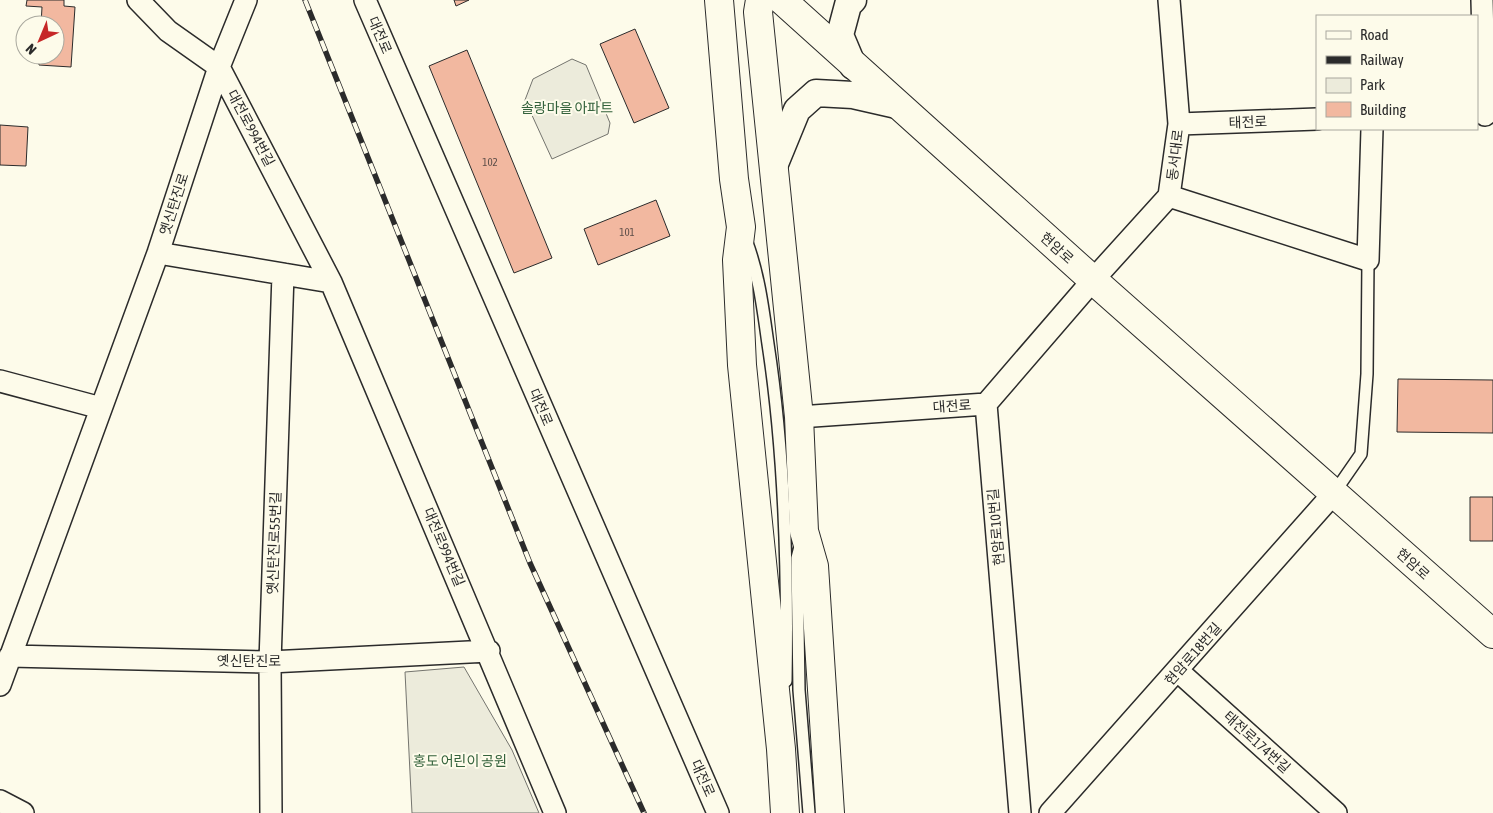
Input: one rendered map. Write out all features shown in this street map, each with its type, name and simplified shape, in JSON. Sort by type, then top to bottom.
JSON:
[{"type":"main road","points":[[704,0],[720,12],[734,179],[741,227],[737,260],[742,365],[782,749],[784,813]]},
{"type":"main road","points":[[760,0],[758,12],[799,417],[804,531],[814,566],[830,813]]},
{"type":"main road","name":"현암로","points":[[782,0],[854,67],[1493,634]]},
{"type":"street","name":"대전로994번길","points":[[138,0],[168,31],[219,67],[331,282],[555,813]]},
{"type":"street","name":"옛신탄진로","points":[[0,686],[158,253],[219,67],[246,0]]},
{"type":"street","name":"대전로","points":[[365,0],[718,813]]},
{"type":"street","points":[[853,0],[848,5],[840,35],[854,67]]},
{"type":"street","name":"동서대로","points":[[1093,280],[1170,196],[1179,124],[1169,0]]},
{"type":"street","points":[[1482,0],[1485,115]]},
{"type":"street","points":[[774,166],[796,110],[816,94],[853,96],[897,105]]},
{"type":"street","name":"태전로","points":[[1179,124],[1316,119]]},
{"type":"street","points":[[1170,196],[1368,260],[1372,130]]},
{"type":"street","points":[[158,253],[331,282]]},
{"type":"street","name":"옛신탄진로55번길","points":[[270,813],[270,662],[283,274]]},
{"type":"street","points":[[986,404],[1093,280]]},
{"type":"street","points":[[0,381],[102,408]]},
{"type":"street","name":"대전로","points":[[799,417],[986,404]]},
{"type":"street","name":"현암로10번길","points":[[986,404],[1020,813]]},
{"type":"street","name":"현암로18번길","points":[[1050,813],[1334,493]]},
{"type":"street","name":"옛신탄진로","points":[[10,656],[270,662],[488,651]]},
{"type":"street","name":"태전로174번길","points":[[1178,671],[1336,813]]},
{"type":"street","points":[[0,801],[23,813]]},
{"type":"lane","points":[[1334,493],[1361,454],[1367,374],[1368,260]]},
{"type":"lane","points":[[804,531],[797,558],[799,690],[809,813]]},
{"type":"green space","name":"솔랑마을 아파트","points":[[572,59],[586,65],[610,123],[608,134],[552,159],[525,100],[533,79]]},
{"type":"green space","name":"홍도 어린이 공원","points":[[464,667],[512,750],[539,813],[412,813],[405,672]]},
{"type":"building","points":[[27,0],[64,0],[64,6],[75,7],[71,67],[39,65],[65,65],[65,15],[42,15],[42,7],[26,6]]},
{"type":"building","points":[[454,0],[469,0],[456,6]]},
{"type":"building","points":[[635,29],[669,108],[634,123],[600,44]]},
{"type":"building","points":[[467,50],[552,258],[514,273],[429,66]]},
{"type":"building","points":[[0,125],[28,127],[26,166],[0,165]]},
{"type":"building","points":[[656,200],[670,236],[598,265],[584,229]]},
{"type":"building","points":[[1398,379],[1493,380],[1493,433],[1397,432]]},
{"type":"building","points":[[1470,497],[1493,497],[1493,541],[1470,541]]},
{"type":"railway","points":[[305,0],[530,563],[644,813]]}]
